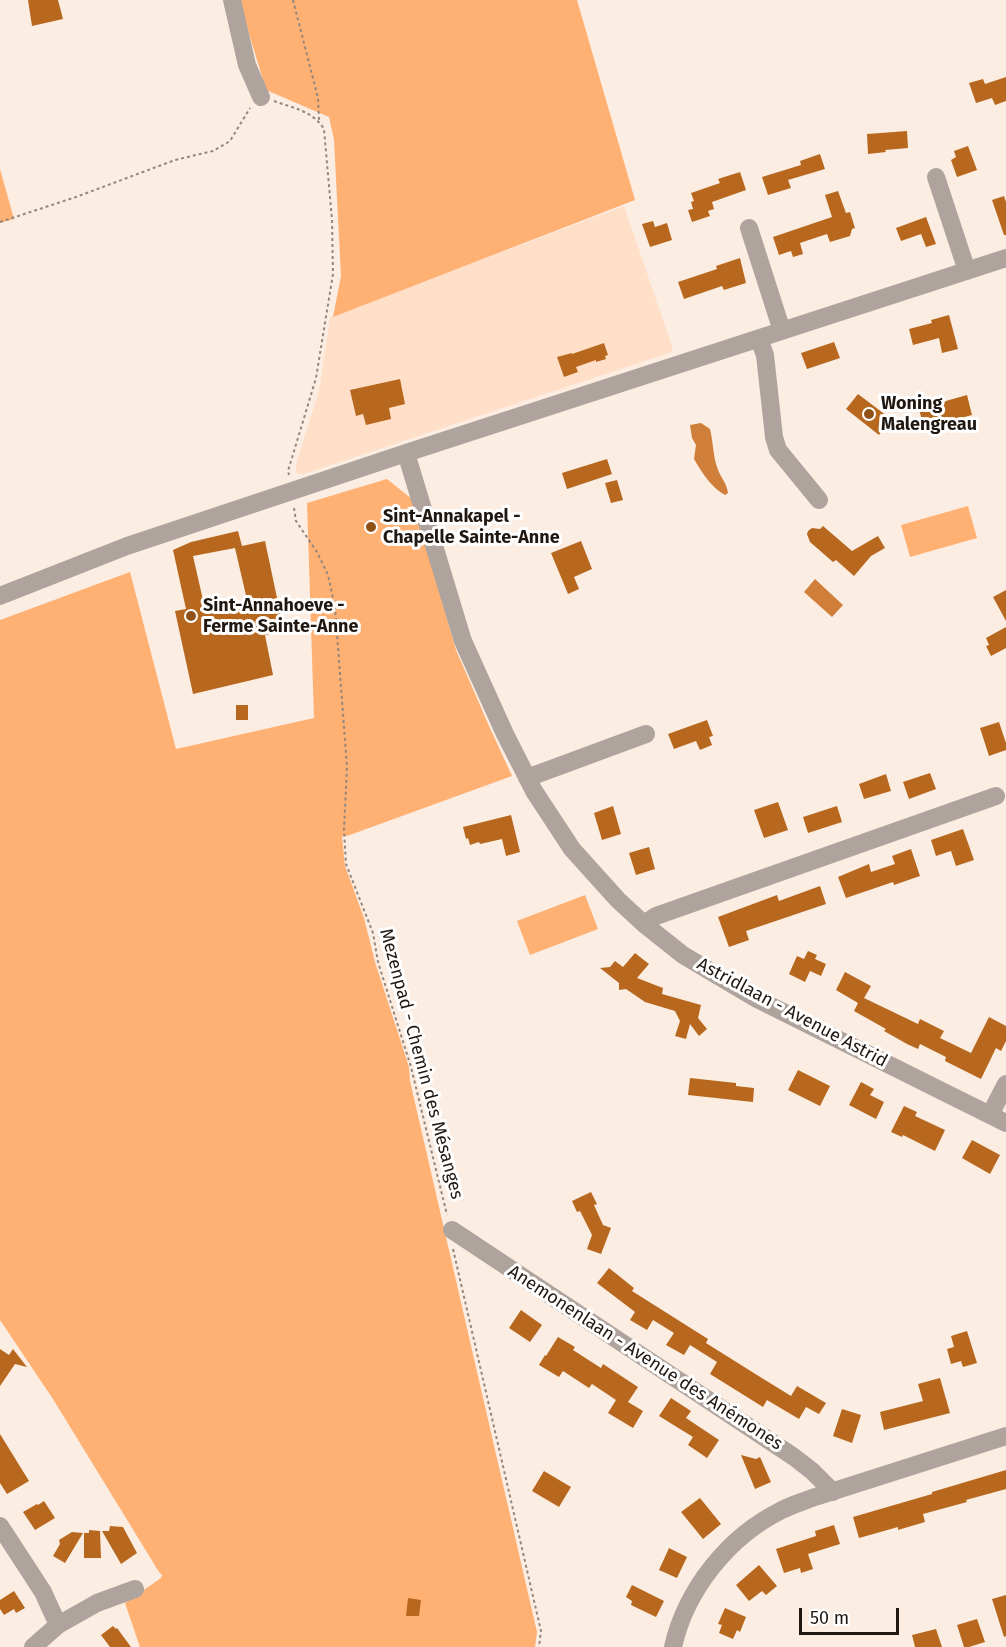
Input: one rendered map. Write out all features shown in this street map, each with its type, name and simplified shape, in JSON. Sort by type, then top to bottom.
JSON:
[{"type":"street","points":[[232,0],[247,65],[261,97]]},
{"type":"street","points":[[936,177],[968,271]]},
{"type":"street","points":[[749,228],[782,331]]},
{"type":"street","points":[[0,596],[127,546],[1006,258]]},
{"type":"street","points":[[759,339],[765,355],[774,437],[778,450],[819,500]]},
{"type":"street","name":"Astridlaan - Avenue Astrid","points":[[406,453],[463,642],[527,778],[572,849],[618,900],[683,955],[757,999],[998,1119]]},
{"type":"street","points":[[527,778],[646,734]]},
{"type":"street","points":[[644,924],[656,916],[996,796]]},
{"type":"street","points":[[998,1119],[1006,1084]]},
{"type":"street","name":"Anemonenlaan - Avenue des Anémones","points":[[452,1230],[794,1457],[833,1491]]},
{"type":"street","points":[[673,1647],[683,1616],[706,1575],[722,1556],[758,1524],[782,1510],[812,1498],[1006,1436]]},
{"type":"street","points":[[0,1526],[43,1592],[58,1625]]},
{"type":"street","points":[[33,1647],[58,1625],[97,1603],[135,1589]]},
{"type":"path","name":"Mezenpad - Chemin des Mésanges","points":[[292,0],[318,98],[319,120],[324,129],[332,220],[333,274],[316,378],[288,471],[296,521],[317,552],[328,575],[335,607],[347,766],[344,830],[346,864],[373,933],[378,962],[411,1066],[446,1214],[452,1230],[450,1238],[541,1631],[539,1647]]},
{"type":"path","points":[[0,222],[176,160],[213,151],[230,141],[247,111],[261,97],[307,112],[319,120]]},
{"type":"shaded area","points":[[239,0],[577,0],[635,200],[333,317],[341,276],[334,140],[329,117],[266,90]]},
{"type":"shaded area","points":[[0,169],[14,219],[0,223]]},
{"type":"shaded area","points":[[624,206],[672,346],[672,352],[304,474],[296,472],[296,464],[319,391],[330,317]]},
{"type":"shaded area","points":[[701,423],[710,429],[718,471],[728,493],[725,495],[708,480],[694,459],[696,445],[692,438],[690,425]]},
{"type":"shaded area","points":[[387,479],[413,500],[456,650],[512,776],[342,836],[345,866],[364,918],[375,962],[409,1067],[410,1081],[537,1632],[535,1647],[140,1647],[125,1603],[162,1575],[53,1399],[0,1320],[0,620],[130,572],[176,749],[314,718],[307,503]]},
{"type":"shaded area","points":[[968,506],[977,538],[910,557],[901,525]]},
{"type":"shaded area","points":[[815,579],[843,605],[832,617],[804,592]]},
{"type":"shaded area","points":[[585,895],[598,929],[530,955],[517,921]]},
{"type":"building","points":[[28,0],[58,0],[63,19],[32,26]]},
{"type":"building","points":[[1006,77],[1006,101],[995,105],[992,98],[976,103],[969,83],[983,79],[985,84]]},
{"type":"building","points":[[907,131],[908,148],[868,154],[867,134]]},
{"type":"building","points":[[968,146],[977,170],[957,177],[951,160],[956,157],[954,151]]},
{"type":"building","points":[[820,154],[825,169],[788,180],[791,188],[768,195],[762,177],[801,165],[800,161]]},
{"type":"building","points":[[740,172],[746,190],[712,202],[714,209],[708,211],[710,216],[692,222],[688,210],[693,209],[691,202],[694,201],[691,193],[720,183],[718,179]]},
{"type":"building","points":[[838,191],[846,213],[850,212],[855,228],[852,229],[850,236],[830,242],[827,234],[800,243],[803,254],[793,257],[791,251],[779,255],[773,237],[832,217],[825,195]]},
{"type":"building","points":[[1004,196],[1006,235],[1004,235],[992,200]]},
{"type":"building","points":[[926,217],[936,244],[926,247],[921,234],[901,241],[896,228]]},
{"type":"building","points":[[653,221],[655,227],[667,223],[672,240],[650,247],[642,224]]},
{"type":"building","points":[[740,258],[746,283],[724,290],[722,286],[684,299],[678,282],[717,269],[716,266]]},
{"type":"building","points":[[949,315],[958,349],[942,353],[939,338],[913,345],[909,329],[932,323],[931,320]]},
{"type":"building","points":[[834,342],[840,358],[807,369],[801,353]]},
{"type":"building","points":[[604,343],[608,355],[605,356],[606,359],[576,367],[578,372],[564,377],[557,357]]},
{"type":"building","points":[[400,379],[405,404],[389,408],[391,419],[366,425],[363,414],[356,416],[350,390]]},
{"type":"building","name":"Woning Malengreau","points":[[858,394],[891,419],[879,435],[846,409]]},
{"type":"building","points":[[967,395],[972,415],[938,424],[936,417],[922,420],[918,406]]},
{"type":"building","points":[[607,459],[612,474],[567,489],[562,473]]},
{"type":"building","points":[[617,480],[623,500],[611,503],[605,483]]},
{"type":"building","points":[[823,526],[852,551],[878,536],[885,548],[871,556],[854,576],[810,542],[808,531],[812,528],[820,529]]},
{"type":"building","name":"Sint-Annahoeve - Ferme Sainte-Anne","points":[[238,531],[242,546],[265,541],[284,631],[265,635],[273,675],[193,694],[175,611],[186,609],[173,550],[191,542]],"holes":[[[235,548],[248,604],[206,613],[193,556]]]},
{"type":"building","points":[[581,541],[592,569],[574,577],[579,589],[568,594],[551,553]]},
{"type":"building","points":[[1006,590],[1006,621],[993,597]]},
{"type":"building","points":[[1006,627],[1006,648],[991,656],[986,646],[989,645],[986,638]]},
{"type":"building","points":[[236,705],[248,705],[248,720],[236,720]]},
{"type":"building","points":[[707,720],[713,736],[709,737],[712,745],[700,750],[696,741],[674,749],[668,734]]},
{"type":"building","points":[[999,722],[1006,750],[989,756],[980,728]]},
{"type":"building","points":[[930,773],[936,789],[909,799],[903,782]]},
{"type":"building","points":[[886,774],[891,791],[864,799],[859,784]]},
{"type":"building","points":[[778,802],[788,830],[764,838],[754,810]]},
{"type":"building","points":[[613,806],[621,834],[602,840],[594,813]]},
{"type":"building","points":[[837,806],[842,822],[808,833],[803,817]]},
{"type":"building","points":[[511,815],[520,852],[506,856],[502,839],[470,845],[468,838],[466,839],[463,827]]},
{"type":"building","points":[[963,829],[974,860],[956,866],[951,851],[936,856],[931,840]]},
{"type":"building","points":[[649,847],[655,869],[636,875],[629,853]]},
{"type":"building","points":[[911,849],[920,876],[894,885],[893,882],[846,898],[838,877],[869,864],[871,872],[895,864],[892,856]]},
{"type":"building","points":[[820,886],[826,904],[746,931],[749,940],[729,947],[718,917],[777,895],[779,901]]},
{"type":"building","points":[[808,951],[817,955],[815,959],[826,964],[821,976],[810,971],[805,982],[789,974],[797,956],[804,959]]},
{"type":"building","points":[[635,953],[649,964],[637,978],[663,988],[662,994],[701,1005],[698,1018],[707,1029],[699,1036],[690,1024],[686,1039],[675,1036],[680,1021],[675,1011],[645,1002],[626,989],[619,990],[619,983],[600,968],[610,967],[615,961],[623,967]]},
{"type":"building","points":[[845,972],[871,986],[864,998],[918,1024],[920,1019],[944,1031],[940,1038],[971,1053],[989,1017],[1006,1026],[1006,1041],[1001,1051],[996,1048],[981,1079],[945,1061],[946,1057],[920,1044],[918,1049],[907,1044],[854,1011],[858,1003],[836,990]]},
{"type":"building","points":[[798,1070],[830,1086],[820,1106],[788,1090]]},
{"type":"building","points":[[690,1078],[736,1083],[736,1086],[754,1088],[753,1102],[688,1095]]},
{"type":"building","points":[[861,1082],[874,1089],[870,1095],[884,1102],[876,1119],[849,1105]]},
{"type":"building","points":[[904,1106],[917,1112],[915,1116],[945,1130],[935,1151],[903,1135],[902,1137],[891,1132]]},
{"type":"building","points":[[972,1140],[1000,1155],[990,1174],[962,1158]]},
{"type":"building","points":[[591,1192],[603,1225],[611,1228],[601,1254],[587,1249],[592,1235],[580,1211],[577,1212],[572,1201]]},
{"type":"building","points":[[609,1268],[634,1288],[632,1291],[708,1339],[706,1343],[757,1375],[791,1396],[797,1386],[826,1403],[819,1414],[806,1407],[799,1419],[767,1400],[763,1407],[710,1374],[717,1362],[690,1345],[684,1355],[666,1345],[674,1333],[653,1320],[647,1330],[630,1320],[635,1312],[597,1283]]},
{"type":"building","points":[[521,1310],[542,1325],[530,1342],[509,1328]]},
{"type":"building","points":[[967,1331],[977,1363],[963,1367],[961,1361],[951,1364],[947,1349],[954,1347],[951,1336]]},
{"type":"building","points":[[558,1337],[575,1347],[573,1350],[601,1368],[603,1364],[638,1387],[628,1402],[643,1411],[633,1428],[608,1413],[616,1400],[592,1384],[589,1388],[563,1371],[559,1377],[539,1365]]},
{"type":"building","points":[[0,1349],[9,1355],[13,1349],[27,1367],[15,1364],[0,1386]]},
{"type":"building","points":[[940,1378],[950,1413],[884,1430],[880,1412],[923,1401],[918,1384]]},
{"type":"building","points":[[671,1398],[691,1411],[686,1418],[719,1440],[707,1458],[688,1445],[693,1437],[659,1416]]},
{"type":"building","points":[[842,1409],[861,1415],[852,1443],[833,1436]]},
{"type":"building","points":[[0,1434],[29,1481],[7,1494],[0,1483]]},
{"type":"building","points":[[741,1455],[756,1459],[760,1457],[771,1482],[755,1489]]},
{"type":"building","points":[[1006,1470],[1006,1489],[923,1514],[925,1522],[859,1538],[853,1517]]},
{"type":"building","points":[[544,1471],[571,1487],[559,1507],[532,1491]]},
{"type":"building","points":[[700,1498],[721,1524],[703,1539],[681,1512]]},
{"type":"building","points":[[44,1501],[55,1518],[35,1530],[23,1512]]},
{"type":"building","points":[[834,1525],[840,1544],[808,1554],[813,1569],[801,1573],[800,1568],[784,1573],[776,1549],[816,1536],[815,1531]]},
{"type":"building","points":[[110,1526],[123,1527],[137,1553],[121,1564],[102,1531],[109,1531]]},
{"type":"building","points":[[89,1530],[100,1531],[101,1558],[84,1558],[84,1533],[89,1533]]},
{"type":"building","points":[[72,1532],[83,1533],[65,1563],[53,1556],[60,1544],[59,1540]]},
{"type":"building","points":[[669,1548],[687,1557],[677,1578],[659,1570]]},
{"type":"building","points":[[759,1565],[777,1586],[766,1595],[762,1591],[749,1601],[736,1585]]},
{"type":"building","points":[[632,1585],[664,1601],[656,1617],[631,1605],[632,1601],[626,1597]]},
{"type":"building","points":[[14,1591],[25,1608],[16,1613],[14,1609],[4,1615],[0,1609],[0,1600]]},
{"type":"building","points":[[1006,1595],[1006,1636],[1004,1637],[992,1599]]},
{"type":"building","points":[[408,1598],[421,1600],[419,1616],[406,1616]]},
{"type":"building","points":[[725,1608],[746,1617],[740,1632],[737,1630],[733,1639],[719,1633],[722,1625],[718,1624]]},
{"type":"building","points":[[977,1619],[985,1642],[964,1647],[957,1625]]},
{"type":"building","points":[[113,1626],[131,1647],[110,1647],[101,1635]]},
{"type":"building","points":[[936,1629],[942,1647],[915,1647],[912,1635]]},
{"type":"place","name":"Woning Malengreau","points":[[869,414]]},
{"type":"place","name":"Sint-Annakapel - Chapelle Sainte-Anne","points":[[371,527]]},
{"type":"place","name":"Sint-Annahoeve - Ferme Sainte-Anne","points":[[191,616]]}]
